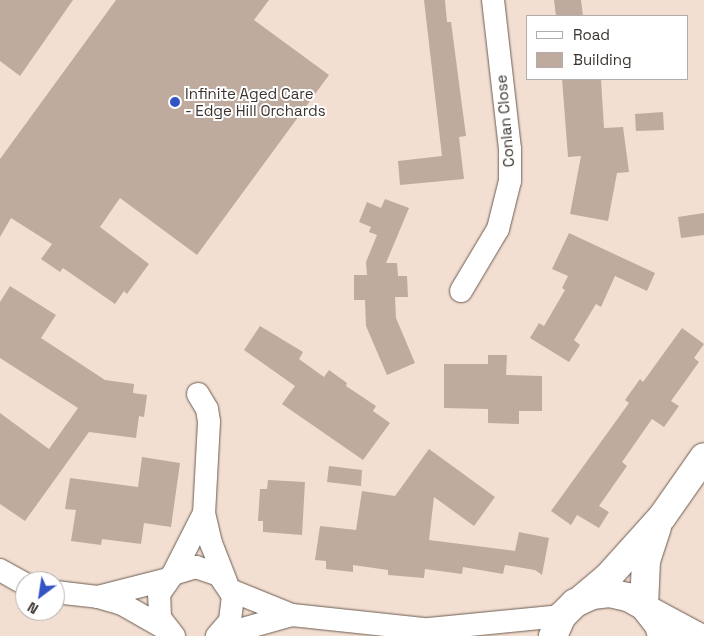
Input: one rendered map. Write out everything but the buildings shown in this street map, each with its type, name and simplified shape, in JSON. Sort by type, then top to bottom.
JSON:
[{"type":"street","name":"Conlan Close","points":[[461,291],[498,229],[510,181],[510,149],[493,0]]},
{"type":"street","points":[[198,394],[207,409],[209,422],[204,514],[215,556],[229,587],[232,615],[218,636]]},
{"type":"street","points":[[423,630],[557,626],[583,598],[607,578],[662,517],[704,457]]},
{"type":"street","points":[[170,634],[157,606],[159,594],[204,514]]},
{"type":"street","points":[[662,517],[650,542],[646,608],[662,636]]},
{"type":"street","points":[[98,597],[170,576],[184,569],[202,568],[219,575],[229,587],[292,615],[423,630],[448,636]]},
{"type":"street","points":[[0,570],[15,578]]},
{"type":"street","points":[[65,593],[98,597],[122,604],[170,634]]},
{"type":"street","points":[[583,598],[600,593],[620,594],[696,636]]},
{"type":"street","points":[[218,636],[292,615]]},
{"type":"place","name":"Infinite Aged Care - Edge Hill Orchards","points":[[175,102]]}]
